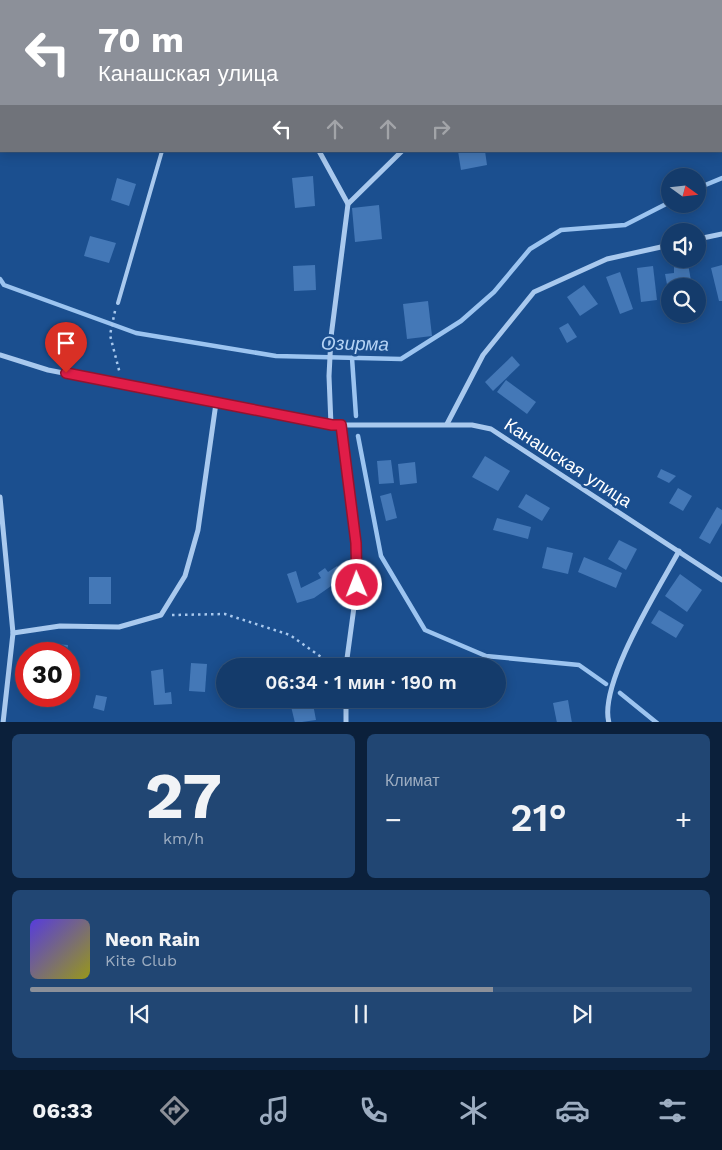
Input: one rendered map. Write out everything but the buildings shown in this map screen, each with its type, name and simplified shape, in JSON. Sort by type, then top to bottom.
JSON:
[{"type":"street","points":[[320,152],[348,204],[331,337],[329,376],[332,425]]},
{"type":"street","points":[[348,204],[401,152]]},
{"type":"street","points":[[706,237],[722,234]]},
{"type":"street","points":[[447,424],[483,355],[534,292],[607,259],[661,247]]},
{"type":"street","name":"Канашская улица","points":[[0,356],[48,370],[332,425],[472,424],[491,430],[722,580]]},
{"type":"street","points":[[13,633],[60,626],[119,627],[161,615],[185,576],[198,530],[216,403]]},
{"type":"street","points":[[341,425],[356,543],[357,585],[347,658]]},
{"type":"street","points":[[0,497],[13,633],[3,722]]},
{"type":"street","points":[[609,722],[606,712],[617,668],[679,551]]},
{"type":"street","points":[[346,708],[346,722]]},
{"type":"lane","points":[[118,303],[162,152]]},
{"type":"path","points":[[114,313],[110,335],[123,385]]},
{"type":"path","points":[[161,615],[224,614],[290,635],[323,658]]},
{"type":"waterway","name":"Озирма","points":[[706,185],[722,178]]},
{"type":"waterway","name":"Озирма","points":[[0,279],[4,285],[136,333],[276,356],[401,359],[461,321],[494,292],[530,249],[561,230],[625,225],[661,207]]},
{"type":"waterway","points":[[352,358],[356,416]]},
{"type":"waterway","points":[[358,436],[381,556],[425,630],[486,656],[579,665],[606,684]]},
{"type":"waterway","points":[[620,693],[656,722]]},
{"type":"route","points":[[66,373],[332,425],[341,425],[356,543],[357,585]]}]
